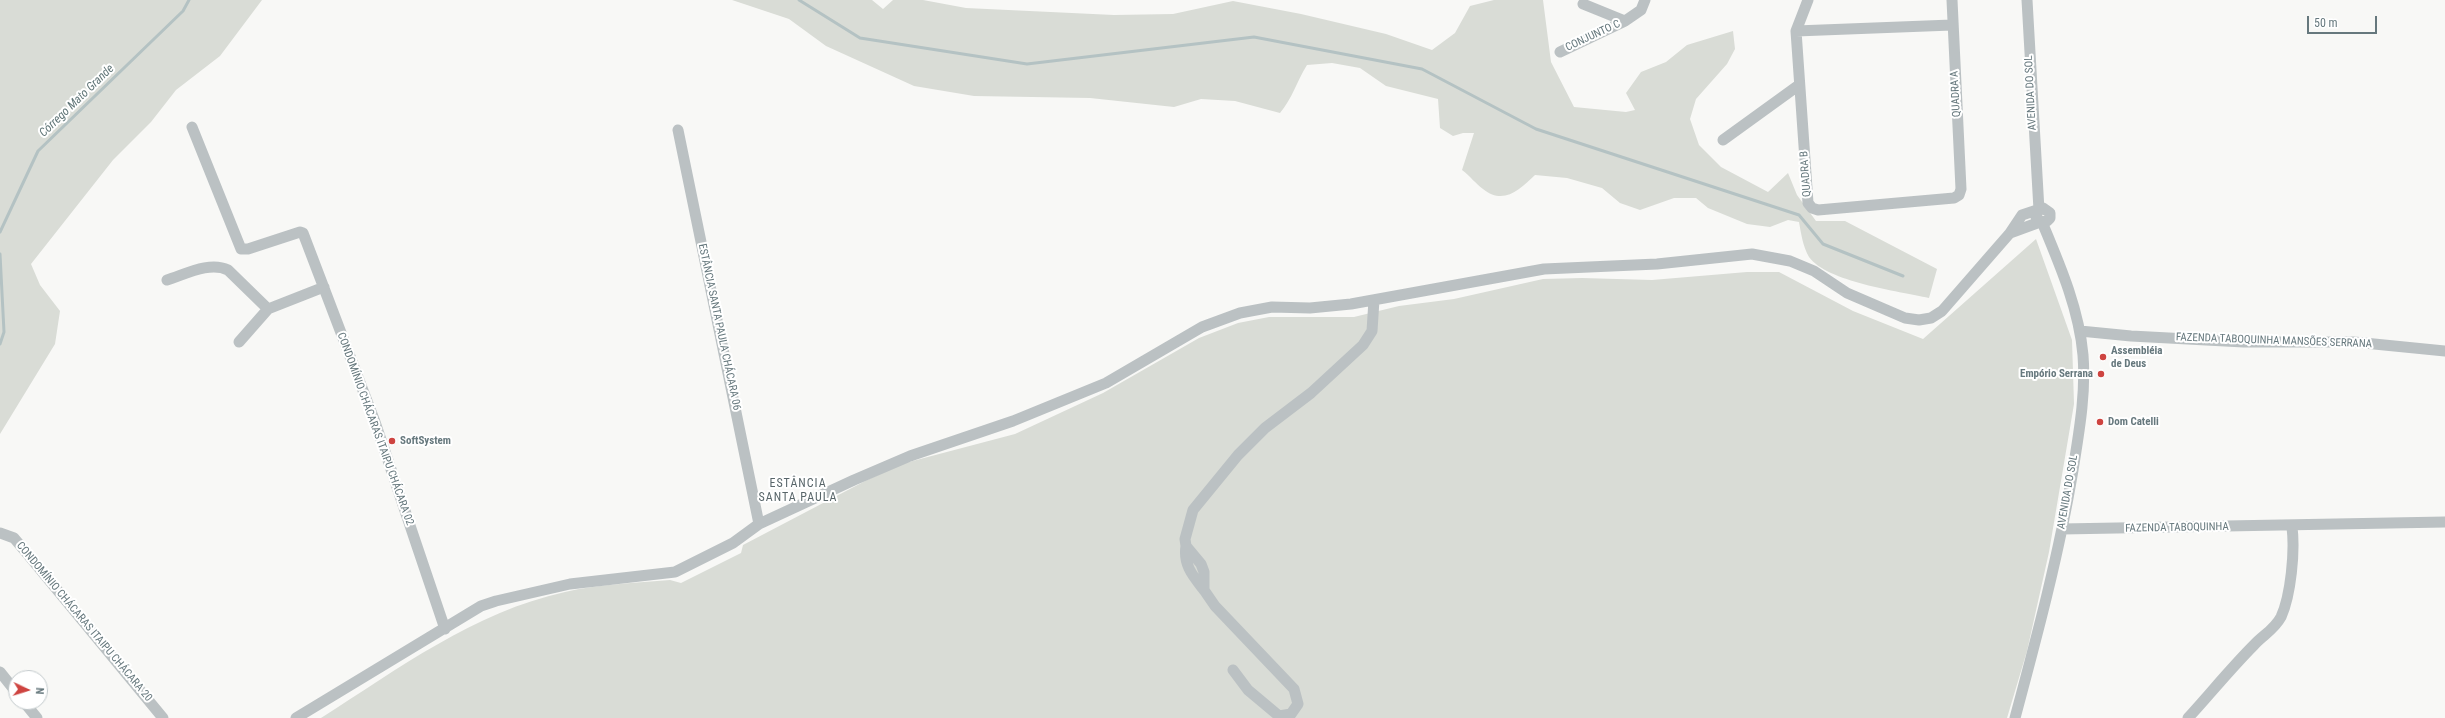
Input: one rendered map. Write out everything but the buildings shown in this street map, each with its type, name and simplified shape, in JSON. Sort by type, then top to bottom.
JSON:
[{"type":"street","name":"CONJUNTO C","points":[[1560,52],[1625,21],[1641,10],[1645,0]]},
{"type":"street","name":"QUADRA B","points":[[1808,0],[1796,31],[1808,203],[1812,208],[1818,210],[1954,198],[1959,194],[1961,189]]},
{"type":"street","name":"QUADRA A","points":[[1952,0],[1961,189]]},
{"type":"street","name":"AVENIDA DO SOL","points":[[2015,718],[2046,600],[2062,529],[2083,409],[2083,355],[2080,331],[2060,264],[2043,215],[2038,186],[2034,148],[2027,0]]},
{"type":"street","points":[[1583,4],[1625,21]]},
{"type":"street","points":[[1796,31],[1952,25]]},
{"type":"street","points":[[1723,140],[1799,85]]},
{"type":"street","name":"CONDOMÍNIO CHÁCARAS ITAIPU CHÁCARA 02","points":[[192,127],[241,249],[248,249],[301,232],[324,287],[375,422],[445,628]]},
{"type":"street","name":"ESTÂNCIA SANTA PAULA CHÁCARA 06","points":[[678,130],[760,524]]},
{"type":"street","points":[[296,718],[481,606],[496,600],[570,584],[675,572],[734,542],[760,524],[910,456],[1013,421],[1106,383],[1208,324],[1240,313],[1272,307],[1310,308],[1374,300],[1544,269],[1650,264],[1752,254],[1790,261],[1814,271],[1847,294],[1905,318],[1919,320],[1931,318],[1942,311],[2010,233],[2022,215],[2043,215]]},
{"type":"street","points":[[167,280],[211,266],[220,266],[228,270],[268,309]]},
{"type":"street","points":[[239,342],[268,309],[324,287]]},
{"type":"street","points":[[1234,670],[1248,690],[1279,716],[1292,714],[1298,704],[1294,689],[1215,606],[1204,590],[1204,572],[1201,564],[1186,546],[1185,539],[1193,510],[1238,455],[1265,428],[1311,393],[1363,345],[1372,331],[1374,300]]},
{"type":"street","name":"FAZENDA TABOQUINHA MANSÕES SERRANA","points":[[2080,331],[2131,336],[2244,342],[2354,342],[2445,351]]},
{"type":"street","name":"FAZENDA TABOQUINHA","points":[[2062,529],[2292,527],[2445,522]]},
{"type":"street","points":[[2188,718],[2254,644],[2273,630],[2286,602],[2294,541],[2292,527]]},
{"type":"street","name":"CONDOMÍNIO CHÁCARAS ITAIPU CHÁCARA 20","points":[[0,533],[14,538],[163,718]]},
{"type":"street","points":[[0,672],[8,682]]},
{"type":"shaded area","points":[[0,0],[262,0],[220,56],[176,90],[151,122],[113,160],[31,264],[40,285],[60,311],[55,344],[0,434]]},
{"type":"shaded area","points":[[732,0],[872,0],[883,9],[893,0],[923,0],[966,8],[1114,15],[1173,14],[1233,1],[1301,14],[1386,34],[1432,50],[1455,33],[1470,6],[1494,0],[1543,0],[1551,62],[1574,107],[1626,112],[1635,110],[1626,93],[1641,72],[1666,62],[1687,45],[1733,31],[1735,49],[1727,64],[1696,99],[1690,119],[1699,145],[1721,167],[1768,192],[1788,173],[1797,195],[1816,221],[1845,221],[1937,269],[1929,298],[1882,289],[1847,279],[1818,266],[1809,257],[1801,235],[1799,222],[1788,220],[1770,227],[1747,224],[1708,208],[1696,198],[1674,198],[1640,210],[1620,203],[1602,188],[1567,178],[1535,175],[1511,194],[1498,196],[1491,194],[1480,187],[1462,170],[1474,133],[1463,133],[1453,136],[1440,128],[1438,99],[1386,86],[1360,68],[1332,63],[1307,65],[1288,102],[1280,113],[1235,101],[1201,99],[1174,107],[1090,98],[974,96],[914,86],[826,46],[789,19]]},
{"type":"shaded area","points":[[2036,239],[2072,340],[2074,404],[2049,552],[2027,651],[2007,718],[321,718],[438,644],[499,613],[532,601],[578,589],[670,580],[681,583],[741,553],[743,545],[867,480],[905,463],[1015,434],[1103,393],[1199,338],[1238,323],[1269,317],[1354,317],[1399,306],[1454,299],[1543,279],[1582,278],[1652,280],[1747,272],[1779,272],[1853,311],[1923,339]]},
{"type":"waterway","name":"Córrego Mato Grande","points":[[0,232],[38,151],[183,11],[189,0]]},
{"type":"waterway","points":[[799,0],[860,38],[1027,64],[1254,37],[1422,69],[1536,129],[1799,215],[1823,244],[1903,276]]},
{"type":"waterway","name":"Córrego Mato Grande","points":[[0,254],[4,332],[0,344]]},
{"type":"place","name":"Assembléia de Deus","points":[[2103,357]]},
{"type":"place","name":"Empório Serrana","points":[[2101,374]]},
{"type":"place","name":"Dom Catelli","points":[[2100,422]]},
{"type":"place","name":"SoftSystem","points":[[392,441]]},
{"type":"district","name":"ESTÂNCIA SANTA PAULA","points":[[798,491]]}]
